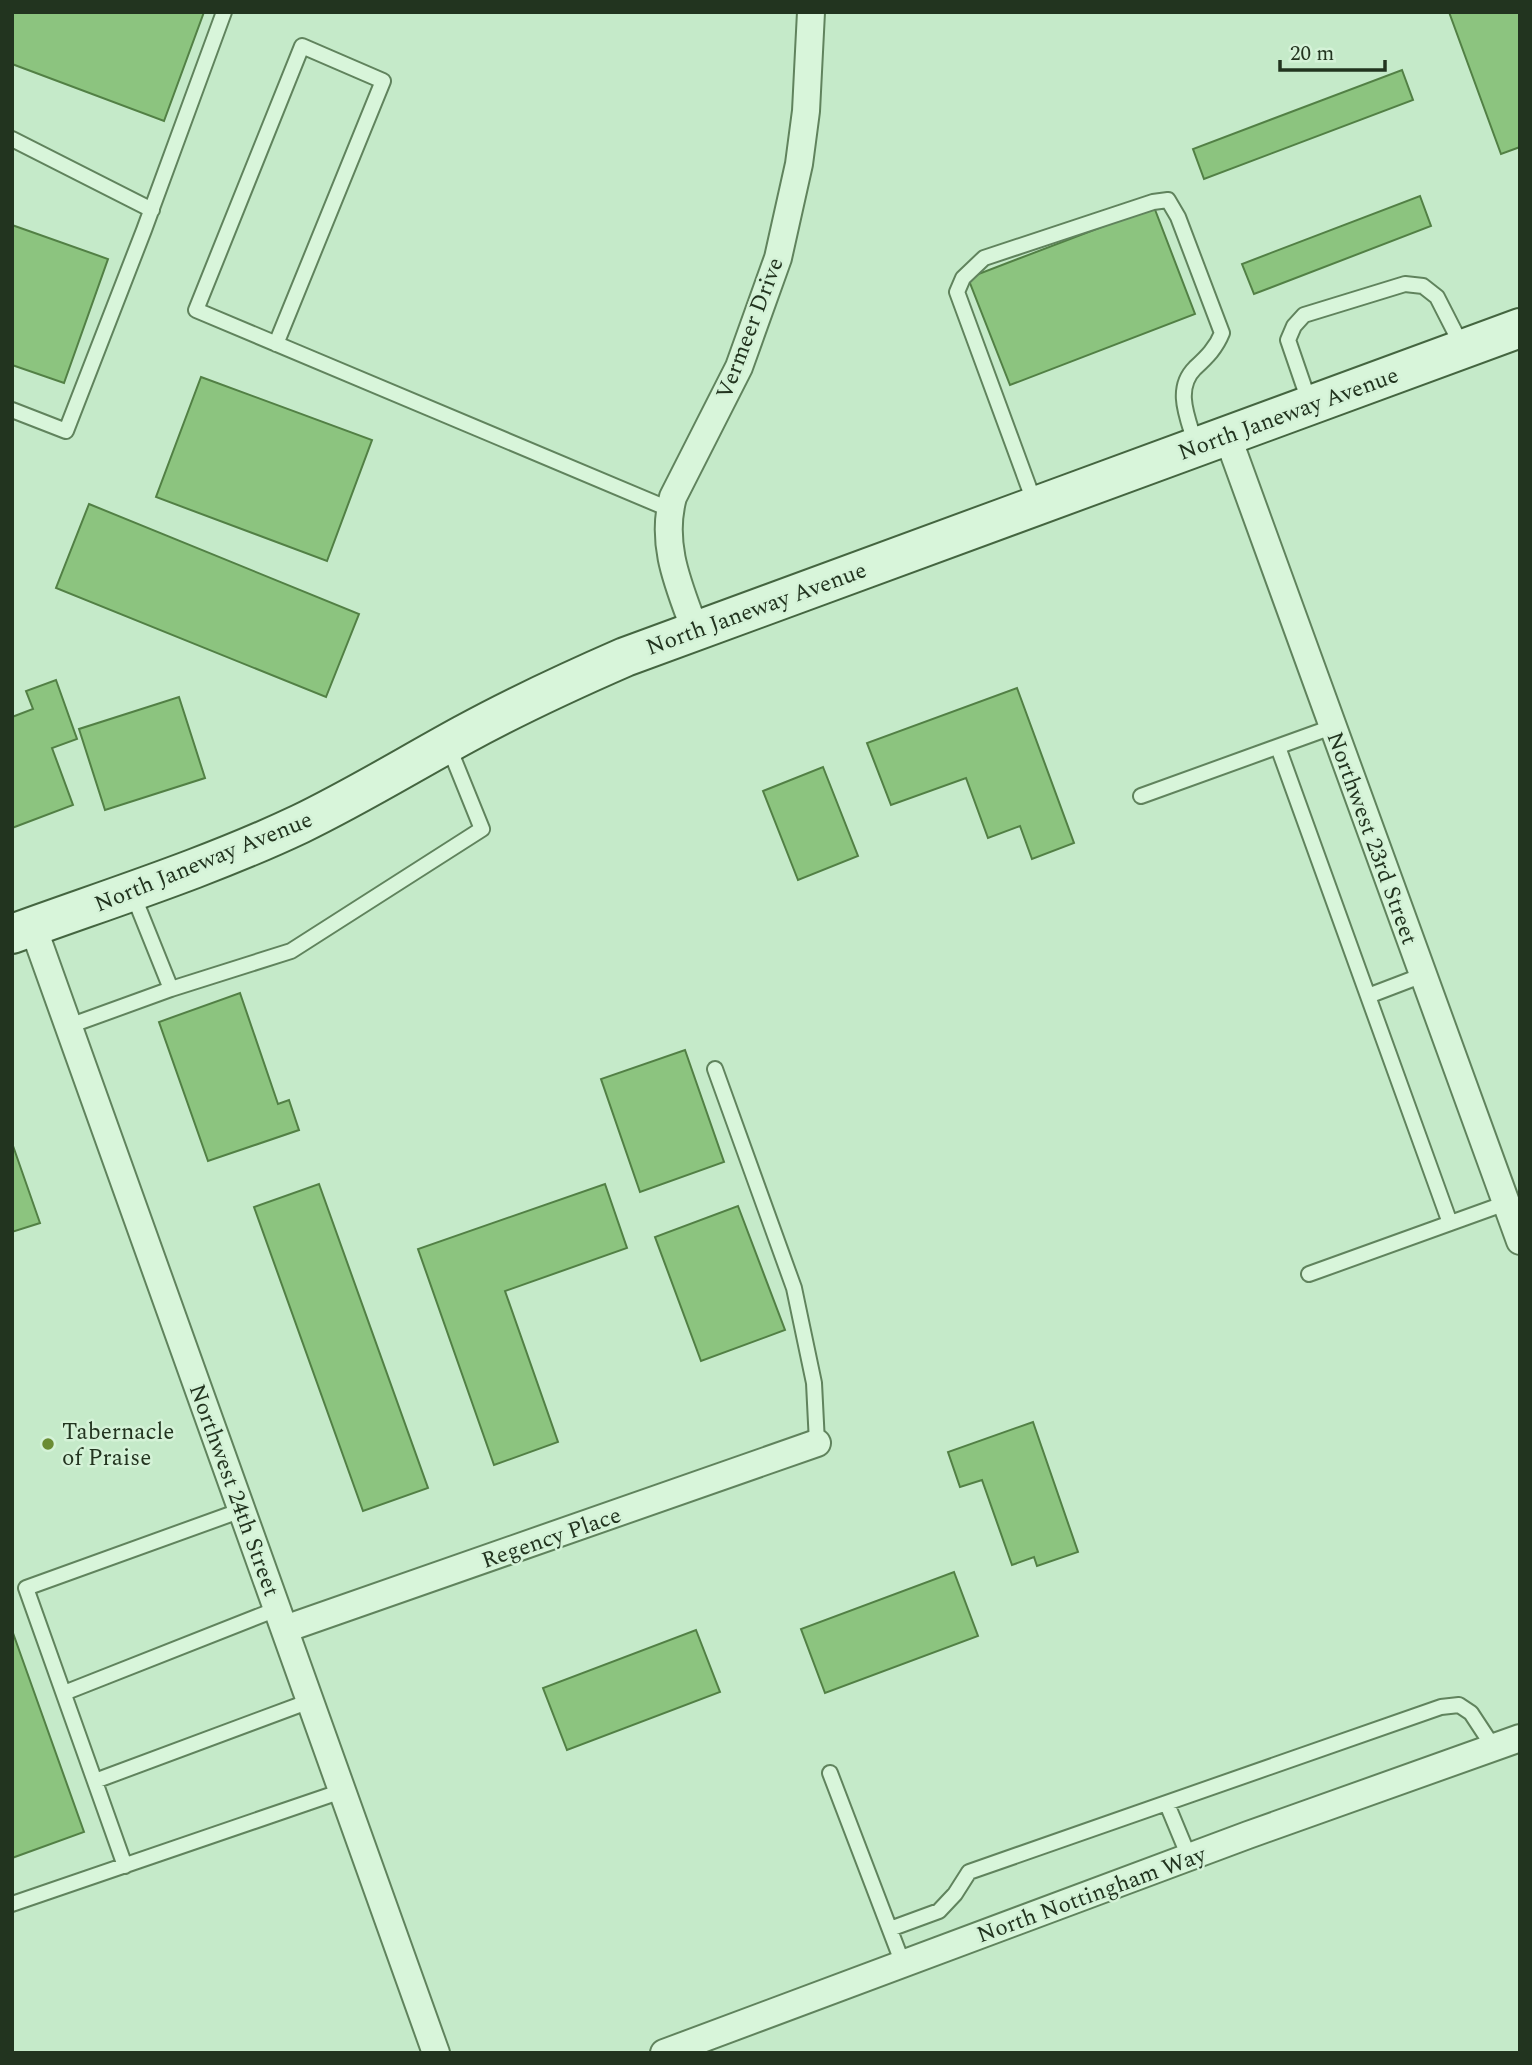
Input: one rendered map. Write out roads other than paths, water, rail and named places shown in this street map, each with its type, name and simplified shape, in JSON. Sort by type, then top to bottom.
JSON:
[{"type":"main road","name":"North Janeway Avenue","points":[[23,930],[228,856],[372,788],[447,744],[559,686],[695,631],[1520,328]]},
{"type":"street","name":"Vermeer Drive","points":[[695,631],[669,557],[669,509],[739,367],[778,258],[799,164],[806,111],[811,12]]},
{"type":"street","name":"Northwest 23rd Street","points":[[1212,441],[1332,727],[1520,1241]]},
{"type":"street","name":"Northwest 24th Street","points":[[23,930],[69,1026],[436,2053]]},
{"type":"street","name":"Regency Place","points":[[281,1619],[817,1443]]},
{"type":"street","name":"North Nottingham Way","points":[[664,2053],[1189,1857],[1520,1738]]},
{"type":"lane","points":[[12,410],[66,432],[152,210],[224,12]]},
{"type":"lane","points":[[276,344],[383,81],[302,46],[196,310],[276,344],[669,509]]},
{"type":"lane","points":[[12,139],[152,210]]},
{"type":"lane","points":[[1035,506],[957,292],[963,278],[984,258],[1153,202],[1168,200],[1178,217],[1222,333],[1217,347],[1189,374],[1182,393],[1212,441]]},
{"type":"lane","points":[[1310,405],[1288,340],[1294,326],[1304,315],[1405,284],[1423,286],[1437,297],[1464,349]]},
{"type":"lane","points":[[1141,796],[1332,727]]},
{"type":"lane","points":[[69,1026],[171,989],[291,951],[482,829],[447,744]]},
{"type":"lane","points":[[1278,747],[1450,1223]]},
{"type":"lane","points":[[132,891],[171,989]]},
{"type":"lane","points":[[1368,996],[1423,975]]},
{"type":"lane","points":[[715,1069],[794,1288],[814,1383],[817,1443]]},
{"type":"lane","points":[[1309,1274],[1506,1203]]},
{"type":"lane","points":[[125,1866],[26,1588],[242,1510]]},
{"type":"lane","points":[[64,1693],[281,1619]]},
{"type":"lane","points":[[95,1781],[310,1701]]},
{"type":"lane","points":[[890,1929],[939,1911],[955,1894],[969,1872],[1441,1707],[1459,1704],[1471,1713],[1494,1748]]},
{"type":"lane","points":[[830,1773],[903,1964]]},
{"type":"lane","points":[[12,1904],[342,1791]]},
{"type":"lane","points":[[1167,1804],[1189,1857]]},
{"type":"place","name":"Tabernacle of Praise","points":[[48,1444]]}]
